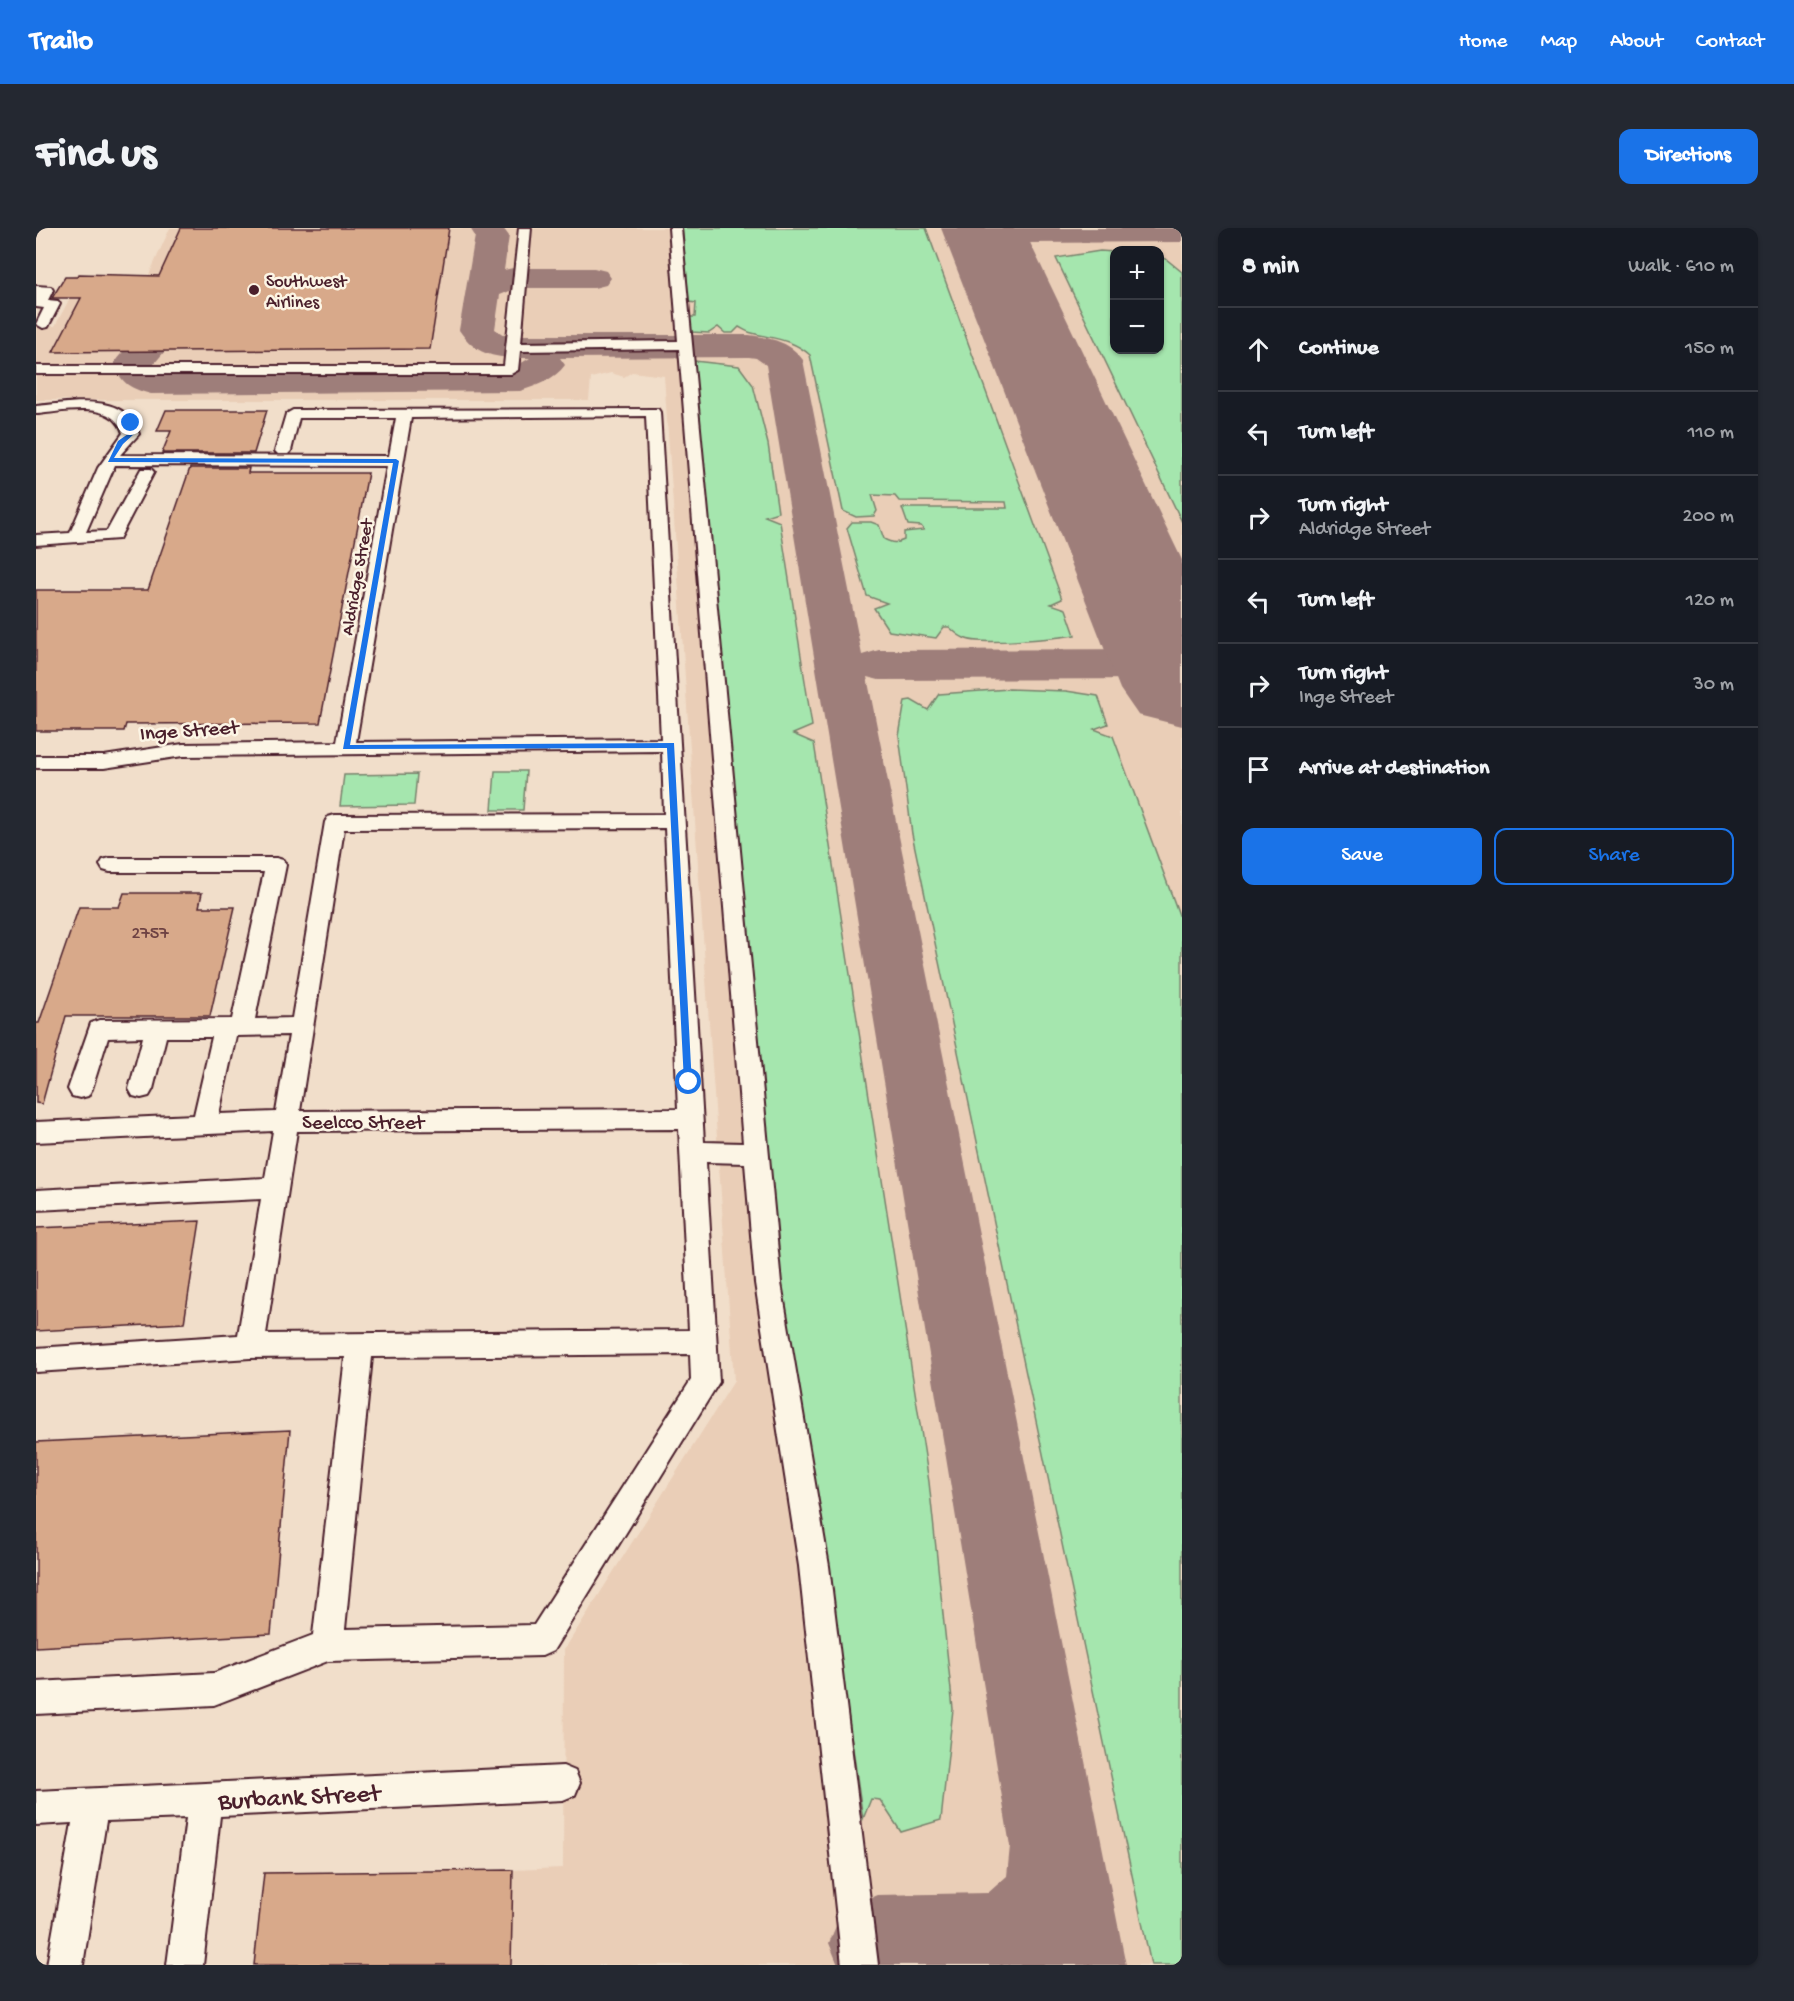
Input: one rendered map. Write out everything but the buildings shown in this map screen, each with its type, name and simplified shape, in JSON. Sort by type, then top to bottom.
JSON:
[{"type":"street","points":[[36,370],[511,370],[525,228]]},
{"type":"street","points":[[675,228],[768,1283],[814,1566],[860,1965]]},
{"type":"street","points":[[36,290],[46,290],[40,304],[53,304],[43,324]]},
{"type":"street","points":[[514,347],[685,345]]},
{"type":"street","points":[[36,410],[73,408],[96,414],[111,425],[121,443],[110,460],[76,537]]},
{"type":"street","points":[[36,1698],[214,1689],[328,1645],[542,1640],[705,1382],[653,412],[293,414],[283,451]]},
{"type":"street","name":"Aldridge Street","points":[[346,747],[404,413]]},
{"type":"street","points":[[110,460],[396,461]]},
{"type":"street","points":[[36,540],[113,536],[146,472]]},
{"type":"street","name":"Inge Street","points":[[36,762],[104,762],[183,750],[671,745]]},
{"type":"street","points":[[250,1346],[335,822],[675,820]]},
{"type":"street","points":[[110,865],[276,865],[234,1028],[204,1125]]},
{"type":"street","points":[[80,1089],[99,1029],[302,1026]]},
{"type":"street","points":[[141,1089],[157,1029]]},
{"type":"street","name":"Seelcco Street","points":[[36,1132],[286,1121],[691,1119]]},
{"type":"street","points":[[693,1152],[756,1153]]},
{"type":"street","points":[[36,1200],[275,1188]]},
{"type":"street","points":[[36,1360],[250,1346],[703,1342]]},
{"type":"street","points":[[328,1645],[360,1345]]},
{"type":"street","name":"Burbank Street","points":[[36,1808],[563,1783]]},
{"type":"street","points":[[185,1965],[205,1800]]},
{"type":"street","points":[[65,1965],[92,1806]]},
{"type":"shaded area","points":[[170,228],[1182,228],[1182,1965],[490,1965],[492,1873],[563,1868],[564,1650],[734,1381],[664,376],[632,372],[624,377],[611,373],[591,378],[589,400],[36,400],[36,326],[55,326],[70,298],[69,277],[79,274],[148,277]]},
{"type":"green space","points":[[682,228],[926,228],[1062,599],[1051,604],[1066,609],[1075,635],[1018,641],[985,641],[964,638],[949,627],[944,627],[936,638],[889,631],[874,608],[887,603],[867,596],[847,528],[852,522],[871,522],[879,525],[884,539],[896,542],[904,540],[904,532],[924,530],[921,526],[908,525],[902,508],[1007,508],[1006,502],[899,501],[895,496],[872,495],[877,511],[874,516],[856,517],[843,511],[810,355],[790,343],[750,333],[739,327],[733,333],[725,333],[718,327],[709,333],[691,332],[689,317],[695,317],[696,303],[689,302]]},
{"type":"green space","points":[[1100,251],[1110,252],[1110,354],[1164,354],[1164,258],[1182,272],[1182,522],[1056,258]]},
{"type":"green space","points":[[694,361],[739,366],[753,385],[768,444],[778,512],[765,516],[780,522],[812,726],[793,734],[814,743],[929,1482],[953,1709],[941,1820],[901,1832],[880,1800],[871,1799],[863,1819],[829,1581],[782,1293]]},
{"type":"green space","points":[[1009,689],[1066,691],[1098,696],[1108,724],[1094,729],[1113,736],[1182,923],[1182,1965],[1151,1965],[912,834],[899,736],[905,701],[911,700],[928,710],[939,694]]},
{"type":"green space","points":[[495,771],[526,771],[523,810],[492,810]]},
{"type":"green space","points":[[417,774],[414,805],[340,806],[344,775]]},
{"type":"taxiway","points":[[486,228],[492,236],[477,330],[486,341],[504,346],[525,347],[749,346],[767,349],[784,360],[1078,1965]]},
{"type":"taxiway","points":[[1026,233],[1182,232]]},
{"type":"taxiway","points":[[484,289],[513,278],[594,278]]},
{"type":"taxiway","points":[[146,351],[133,363],[137,375],[151,382],[520,379],[546,365]]},
{"type":"taxiway","points":[[879,665],[1182,664]]},
{"type":"taxiway","points":[[980,1943],[1015,1932],[1039,1911],[1052,1882],[1056,1846]]},
{"type":"taxiway","points":[[877,1943],[980,1943]]},
{"type":"taxiway","points":[[980,1943],[1000,1946],[1039,1965]]},
{"type":"runway","points":[[982,228],[1182,689]]},
{"type":"place","name":"Southwest Airlines","points":[[254,290]]},
{"type":"route","points":[[131,423],[131,434],[121,443],[110,460],[396,461],[346,747],[671,745],[689,1082]]}]
